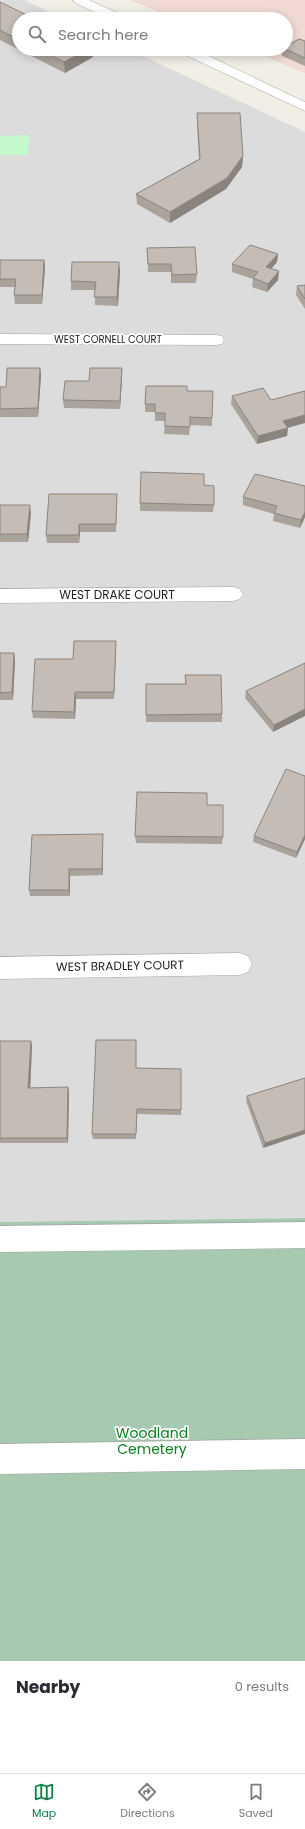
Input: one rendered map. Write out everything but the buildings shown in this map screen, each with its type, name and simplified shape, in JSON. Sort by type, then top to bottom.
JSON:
[{"type":"street","points":[[79,0],[105,12]]},
{"type":"street","points":[[199,56],[303,104]]},
{"type":"street","name":"WEST CORNELL COURT","points":[[0,339],[216,340]]},
{"type":"street","name":"WEST DRAKE COURT","points":[[0,596],[233,594]]},
{"type":"street","name":"WEST BRADLEY COURT","points":[[0,968],[240,964]]},
{"type":"street","points":[[0,1239],[305,1235]]},
{"type":"street","points":[[0,1459],[305,1454]]},
{"type":"shaded area","points":[[0,0],[24,0],[49,12],[12,12],[12,56],[143,56],[305,132],[305,1218],[0,1222]]},
{"type":"shaded area","points":[[130,0],[305,0],[305,73],[264,56],[293,56],[293,12],[159,12]]},
{"type":"green space","points":[[29,135],[28,155],[0,155],[0,136]]},
{"type":"green space","name":"Woodland Cemetery","points":[[305,1218],[305,1661],[0,1661],[0,1222]]}]
